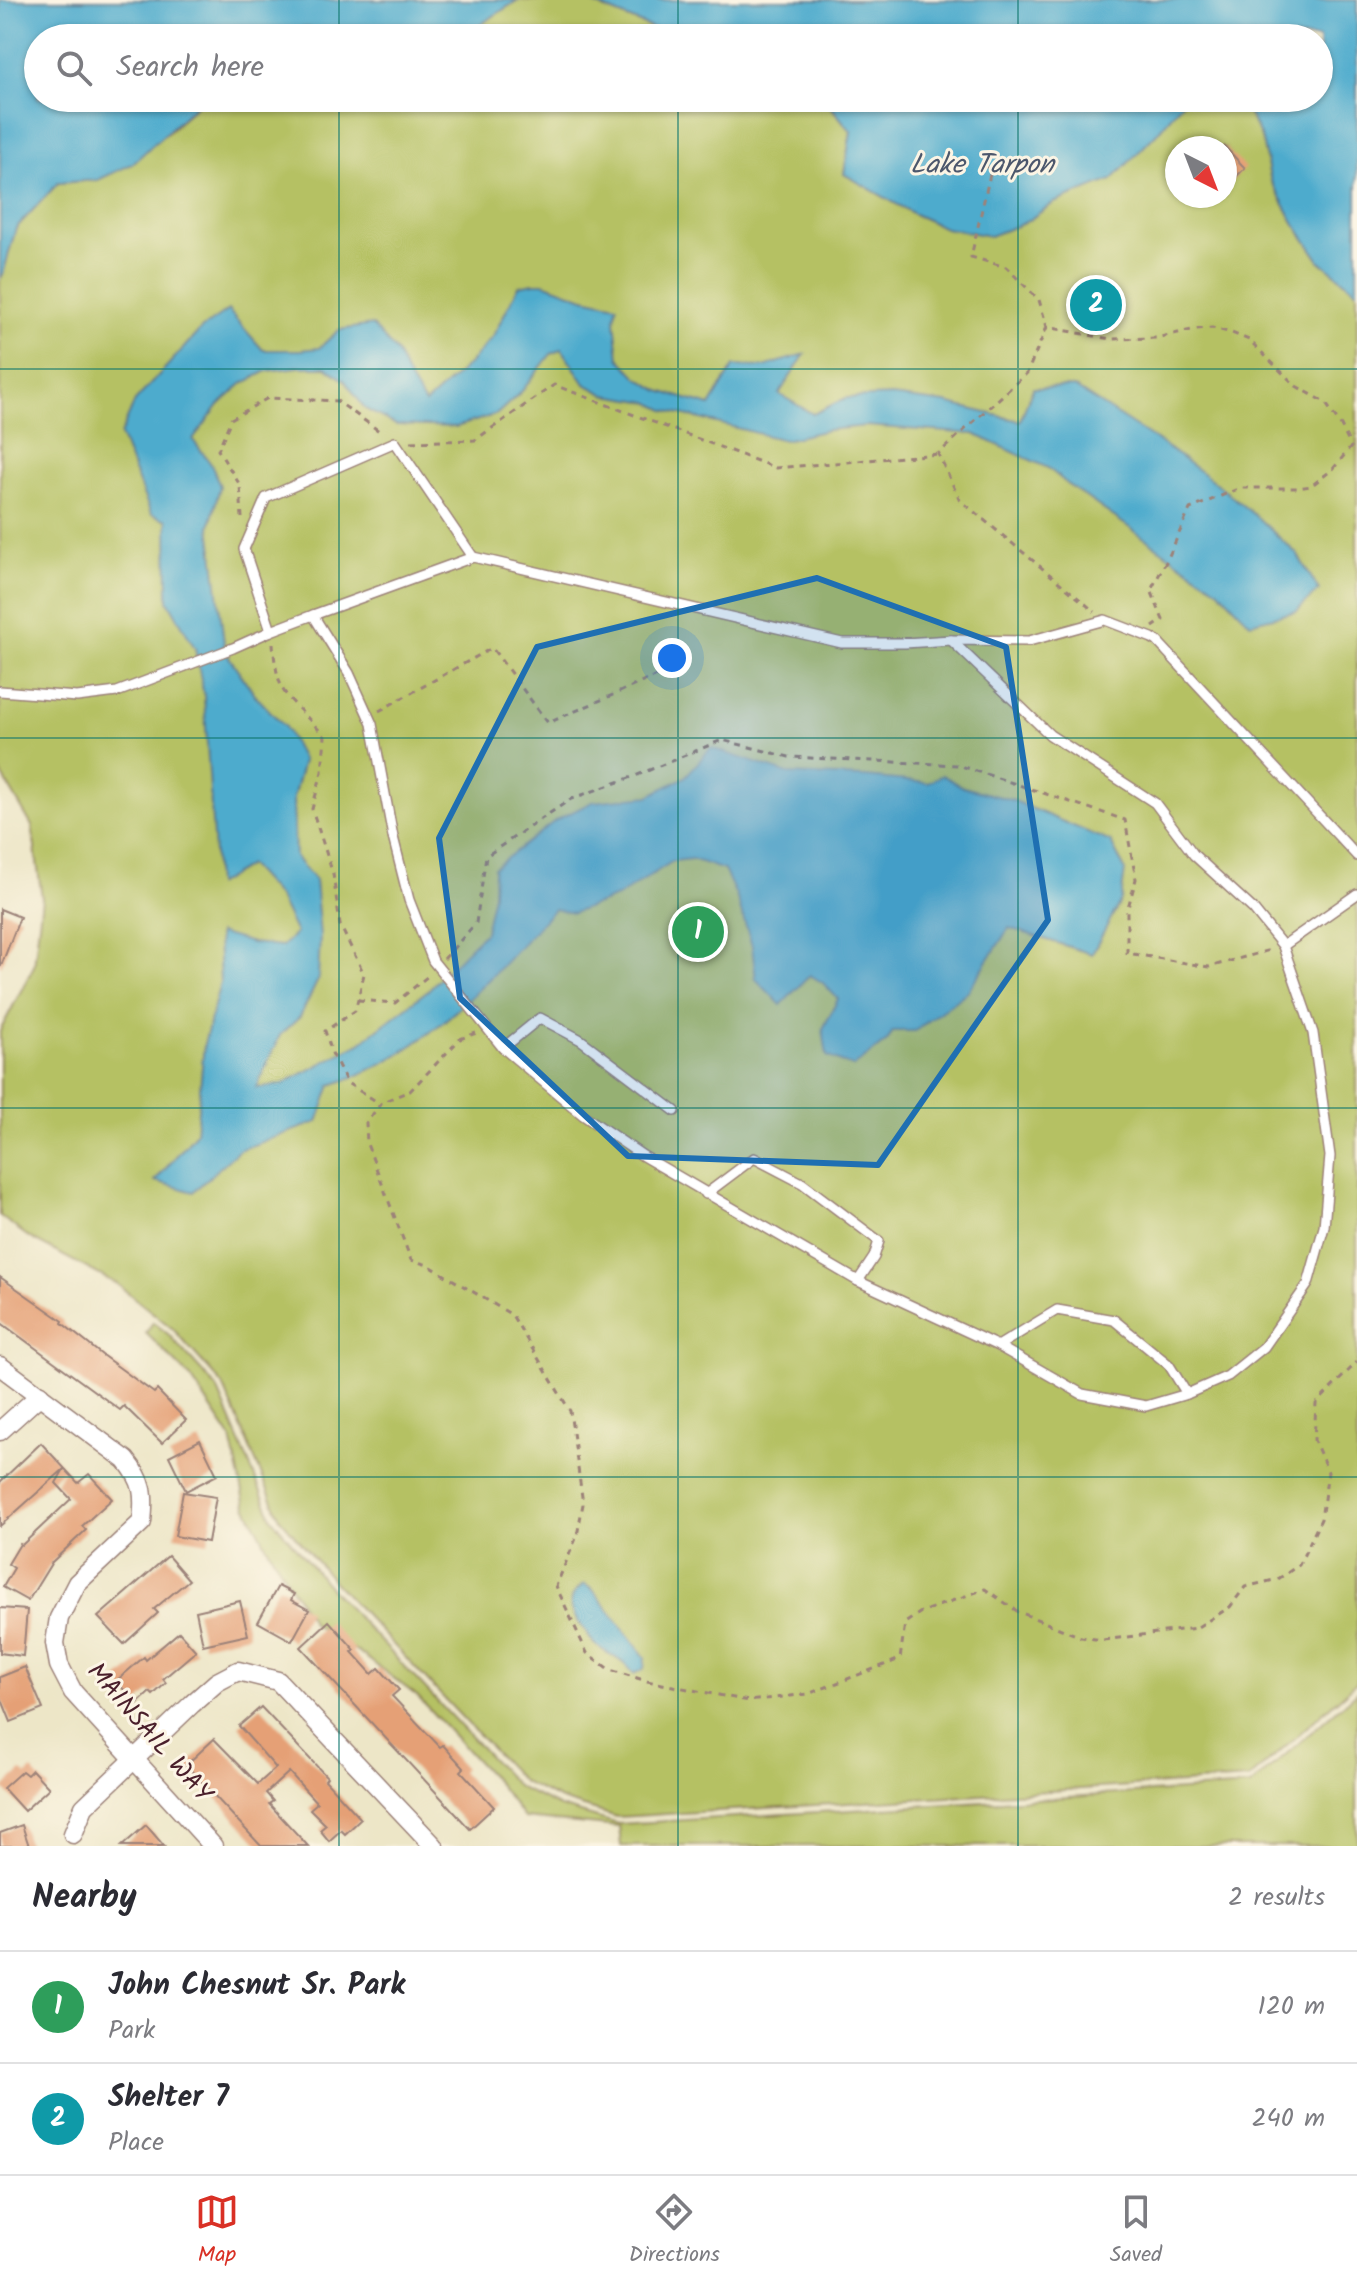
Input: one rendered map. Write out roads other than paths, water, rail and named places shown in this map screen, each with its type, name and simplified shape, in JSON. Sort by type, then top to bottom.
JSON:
[{"type":"street","name":"MAINSAIL WAY","points":[[0,1366],[126,1460],[138,1475],[144,1497],[142,1522],[77,1583],[59,1618],[55,1643],[59,1665],[73,1692],[213,1846]]},
{"type":"street","points":[[0,1431],[40,1395]]},
{"type":"street","points":[[73,1834],[84,1807],[217,1682],[238,1671],[278,1681],[434,1846]]},
{"type":"lane","points":[[271,631],[244,549],[266,498],[395,442],[473,557]]},
{"type":"lane","points":[[0,691],[77,697],[117,692],[313,615],[473,557],[842,643],[1029,641],[1105,620],[1157,641],[1357,856]]},
{"type":"lane","points":[[313,615],[349,673],[372,724],[393,837],[409,900],[433,961],[503,1048],[583,1115],[643,1156],[858,1281],[998,1346],[1082,1394],[1146,1406],[1187,1394],[1228,1376],[1264,1347],[1308,1284],[1324,1227],[1330,1156],[1313,1033],[1283,946],[1253,909],[1194,855],[1155,803],[1050,735],[951,640]]},
{"type":"lane","points":[[1283,946],[1357,894]]},
{"type":"lane","points":[[503,1048],[540,1018],[581,1040],[675,1111]]},
{"type":"lane","points":[[706,1194],[754,1158],[802,1183],[879,1241],[874,1257],[858,1281]]},
{"type":"lane","points":[[998,1346],[1057,1310],[1114,1320],[1169,1365],[1187,1394]]},
{"type":"water","points":[[0,0],[518,0],[481,24],[24,24],[24,112],[189,112],[132,164],[98,180],[58,183],[16,228],[0,279]]},
{"type":"water","points":[[578,0],[1357,0],[1357,291],[1321,262],[1295,224],[1271,181],[1261,137],[1248,112],[1333,112],[1333,24],[642,24]]},
{"type":"water","name":"Lake Tarpon","points":[[835,112],[1174,112],[1112,180],[1054,203],[1024,223],[990,236],[945,228],[844,174],[851,131]]},
{"type":"water","points":[[544,283],[584,298],[617,305],[615,320],[619,358],[637,377],[660,391],[710,406],[734,366],[764,367],[805,354],[779,394],[813,414],[846,398],[892,396],[946,403],[1020,421],[1033,388],[1074,387],[1165,446],[1258,518],[1297,554],[1319,590],[1297,611],[1250,623],[1219,590],[1048,468],[974,434],[866,426],[828,430],[784,440],[665,410],[649,402],[606,395],[585,384],[562,349],[551,354],[522,391],[497,414],[456,427],[396,425],[365,409],[345,381],[326,367],[267,371],[242,384],[219,405],[193,440],[211,464],[220,486],[210,526],[225,651],[255,695],[285,727],[303,761],[293,798],[295,857],[315,880],[320,936],[318,980],[300,1017],[280,1035],[256,1088],[283,1084],[360,1043],[428,990],[485,932],[493,894],[494,868],[556,820],[592,802],[649,796],[685,777],[711,748],[788,774],[928,783],[942,775],[963,787],[1012,800],[1111,842],[1125,870],[1121,900],[1092,954],[1009,928],[968,991],[915,1031],[893,1031],[887,1041],[853,1067],[827,1056],[823,1029],[838,999],[810,975],[781,1005],[756,979],[752,946],[736,895],[724,870],[692,859],[673,861],[617,897],[573,913],[554,909],[480,988],[427,1035],[366,1072],[331,1085],[318,1122],[239,1150],[193,1192],[155,1181],[196,1133],[204,1044],[220,983],[218,933],[252,943],[282,946],[296,933],[279,898],[249,865],[216,885],[204,696],[195,648],[168,601],[167,520],[151,514],[120,435],[135,401],[201,329],[228,310],[263,350],[319,348],[339,330],[372,325],[397,353],[425,404],[470,363],[493,336],[519,286]]},
{"type":"water","points":[[584,1584],[593,1590],[645,1657],[644,1669],[634,1674],[591,1640],[571,1608],[573,1596]]},
{"type":"place","name":"Shelter 7","points":[[1096,305]]},
{"type":"place","name":"John Chesnut Sr. Park","points":[[698,932]]}]
